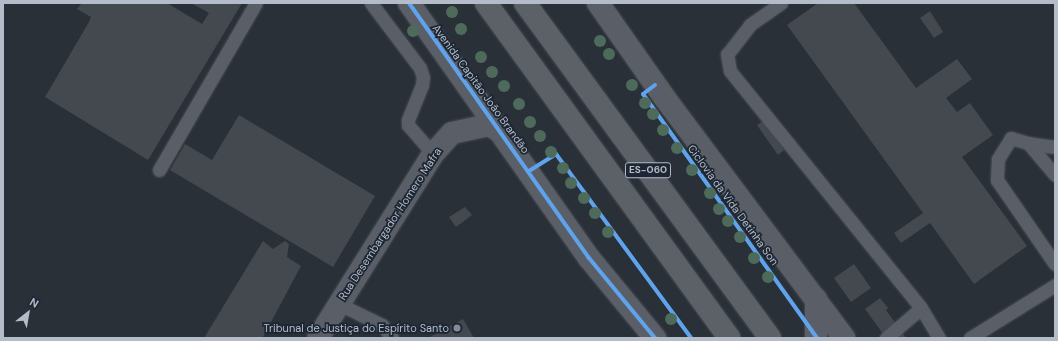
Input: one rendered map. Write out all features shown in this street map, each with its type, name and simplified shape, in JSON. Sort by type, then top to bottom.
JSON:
[{"type":"main road","name":"ES-060","points":[[525,3],[770,338]]},
{"type":"main road","name":"ES-060","points":[[490,9],[730,338]]},
{"type":"street","name":"Avenida Capitão João Brandão","points":[[408,3],[589,258],[655,338]]},
{"type":"street","points":[[598,3],[664,97],[844,338]]},
{"type":"street","name":"Rua Desembargador Homero Mafra","points":[[324,335],[338,304],[433,154],[452,133],[489,125],[499,131]]},
{"type":"street","points":[[816,299],[816,338]]},
{"type":"lane","points":[[159,170],[256,3]]},
{"type":"lane","points":[[372,3],[420,68],[423,77],[422,85],[408,120],[408,125],[433,154]]},
{"type":"lane","points":[[781,3],[750,25],[727,54],[730,71],[921,308],[939,338]]},
{"type":"lane","points":[[1055,146],[1028,143],[1011,138],[998,159],[997,180],[1055,264]]},
{"type":"lane","points":[[1028,143],[1055,175]]},
{"type":"lane","points":[[970,338],[1055,285]]},
{"type":"lane","points":[[338,304],[382,325],[392,338]]},
{"type":"lane","points":[[886,338],[921,308]]},
{"type":"building","points":[[82,3],[167,3],[202,24],[209,13],[191,3],[242,3],[148,160],[45,97],[91,17],[77,9]]},
{"type":"building","points":[[818,3],[854,3],[916,88],[957,59],[972,79],[946,98],[957,112],[970,103],[993,135],[962,157],[1027,246],[974,284],[930,223],[901,243],[894,233],[923,213],[787,25]]},
{"type":"building","points":[[930,11],[943,32],[934,38],[920,18]]},
{"type":"building","points":[[239,115],[375,196],[333,267],[170,170],[185,144],[212,160]]},
{"type":"building","points":[[764,120],[784,150],[778,155],[757,125]]},
{"type":"building","points":[[465,207],[472,215],[456,227],[449,217]]},
{"type":"building","points":[[263,241],[273,249],[285,241],[289,244],[287,257],[301,266],[263,337],[204,338]]},
{"type":"building","points":[[854,264],[871,288],[851,302],[834,278]]},
{"type":"building","points":[[880,298],[888,308],[886,310],[906,338],[886,338],[865,309]]},
{"type":"building","name":"Tribunal de Justiça do Espírito Santo","points":[[463,319],[474,338],[428,338]]},
{"type":"cycle path","points":[[409,3],[589,258],[655,338]]},
{"type":"cycle path","name":"Ciclovia da Vida Detinha Son","points":[[655,85],[643,94],[817,338]]},
{"type":"cycle path","points":[[529,171],[556,154],[691,338]]},
{"type":"place","name":"Tribunal de Justiça do Espírito Santo","points":[[457,328]]}]
